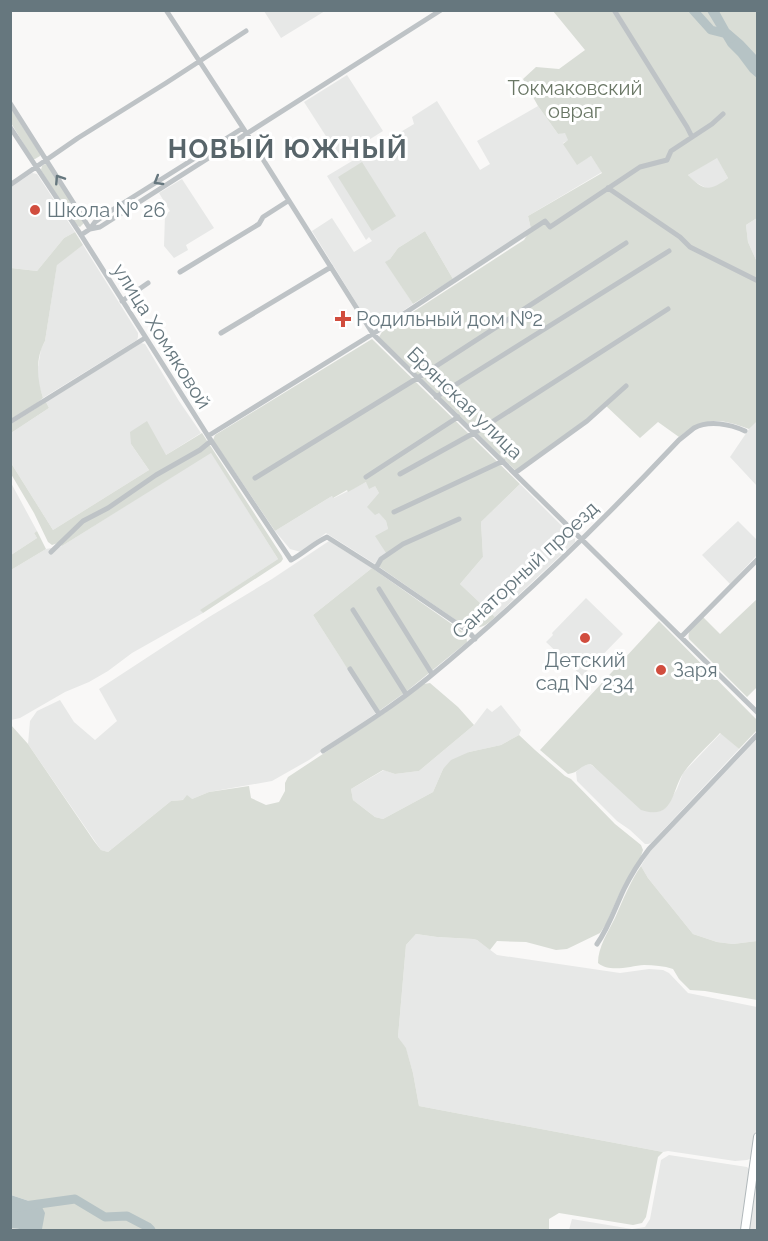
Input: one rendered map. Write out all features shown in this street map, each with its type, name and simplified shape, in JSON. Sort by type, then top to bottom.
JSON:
[{"type":"street","name":"Брянская улица","points":[[166,10],[248,134],[373,334],[758,712]]},
{"type":"street","points":[[80,233],[90,228],[100,227],[441,10]]},
{"type":"street","points":[[614,10],[692,137]]},
{"type":"street","points":[[10,185],[78,138],[246,30]]},
{"type":"street","points":[[10,104],[90,228]]},
{"type":"street","points":[[51,552],[82,521],[108,508],[156,475],[200,450],[210,439],[545,221],[549,227],[640,167],[667,160],[671,152],[723,114]]},
{"type":"street","name":"улица Хомяковой","points":[[10,127],[210,439],[291,560],[327,537],[376,568]]},
{"type":"street","points":[[90,228],[109,212],[243,128]]},
{"type":"street","points":[[608,188],[680,237],[690,247],[758,281]]},
{"type":"street","points":[[180,272],[259,224],[263,217],[288,201]]},
{"type":"street","points":[[255,478],[626,243]]},
{"type":"street","points":[[436,397],[669,251]]},
{"type":"street","points":[[221,333],[331,267]]},
{"type":"street","points":[[123,301],[148,283]]},
{"type":"street","points":[[400,474],[474,433],[668,309]]},
{"type":"street","points":[[10,422],[145,338]]},
{"type":"street","points":[[515,473],[587,421],[626,386]]},
{"type":"street","points":[[366,477],[458,417]]},
{"type":"street","name":"Санаторный проезд","points":[[323,751],[379,714],[475,639],[582,540],[679,440],[693,429],[711,424],[745,431]]},
{"type":"street","points":[[394,512],[503,461]]},
{"type":"street","points":[[459,519],[403,544],[381,560],[376,568],[468,631],[475,639]]},
{"type":"street","points":[[681,637],[758,559]]},
{"type":"street","points":[[379,589],[432,674]]},
{"type":"street","points":[[353,610],[406,694]]},
{"type":"street","points":[[350,669],[379,714]]},
{"type":"street","points":[[597,944],[634,870],[649,849],[758,735]]},
{"type":"street","points":[[745,1230],[758,1137]]},
{"type":"shaded area","points":[[264,11],[325,11],[281,38]]},
{"type":"shaded area","points":[[707,11],[719,11],[729,29],[757,56],[757,78],[728,46]]},
{"type":"shaded area","points":[[347,75],[383,131],[340,158],[304,102]]},
{"type":"shaded area","points":[[437,101],[480,170],[490,164],[477,141],[538,106],[558,134],[565,132],[569,140],[563,143],[577,164],[591,156],[602,172],[528,216],[531,229],[453,279],[425,231],[398,248],[386,262],[413,304],[375,329],[370,325],[312,231],[332,218],[354,252],[372,241],[369,237],[366,240],[327,176],[414,124],[412,117]]},
{"type":"shaded area","points":[[717,157],[728,178],[713,189],[708,189],[695,182],[688,175]]},
{"type":"shaded area","name":"Школа № 26","points":[[32,173],[37,174],[75,232],[64,238],[37,271],[11,268],[11,187]]},
{"type":"shaded area","points":[[182,179],[214,228],[186,245],[188,250],[174,258],[164,246],[165,215],[170,211],[159,193]]},
{"type":"shaded area","points":[[757,218],[757,262],[748,242],[746,225]]},
{"type":"shaded area","points":[[83,245],[138,333],[138,337],[137,340],[43,398],[38,382],[38,367],[45,341],[57,264]]},
{"type":"shaded area","points":[[141,343],[145,344],[201,433],[166,455],[131,444],[149,470],[53,530],[11,463],[11,433],[49,408],[46,402]]},
{"type":"shaded area","points":[[757,420],[757,486],[730,457]]},
{"type":"shaded area","points":[[211,452],[278,559],[201,610],[203,613],[132,653],[108,671],[20,718],[11,720],[11,570],[46,549],[62,546]]},
{"type":"shaded area","points":[[10,481],[37,531],[34,533],[37,538],[11,555]]},
{"type":"shaded area","points":[[366,482],[375,486],[379,493],[379,512],[386,521],[388,529],[388,556],[375,564],[326,533],[301,552],[290,549],[275,531],[332,496],[334,498]]},
{"type":"shaded area","points":[[520,484],[575,539],[575,542],[495,617],[460,584],[483,557],[481,522]]},
{"type":"shaded area","points":[[738,521],[757,540],[757,555],[730,584],[702,555]]},
{"type":"shaded area","points":[[329,541],[372,568],[313,615],[379,711],[309,760],[272,781],[209,792],[192,799],[171,801],[108,852],[101,850],[28,744],[30,721],[37,711],[60,700],[74,722],[95,740],[117,721],[99,689]]},
{"type":"shaded area","name":"Детский сад № 234","points":[[586,598],[623,634],[582,676],[546,642]]},
{"type":"shaded area","points":[[501,705],[521,730],[519,735],[501,745],[469,752],[443,769],[433,792],[383,819],[375,817],[353,800],[351,789],[384,770],[395,774],[419,771],[474,725],[487,708],[492,712]]},
{"type":"shaded area","points":[[721,733],[739,749],[648,844],[617,821],[577,781],[576,772],[590,764],[655,812],[662,810],[677,789],[683,773]]},
{"type":"shaded area","points":[[757,739],[757,941],[733,944],[717,942],[693,934],[641,866],[649,852]]},
{"type":"shaded area","points":[[416,934],[473,939],[497,955],[620,973],[649,969],[663,970],[669,973],[688,993],[757,1007],[758,1115],[752,1158],[735,1161],[663,1152],[419,1106],[406,1049],[398,1037],[406,945]]},
{"type":"shaded area","points":[[757,1152],[757,1230],[747,1230]]},
{"type":"shaded area","points":[[669,1155],[749,1169],[742,1230],[569,1230],[572,1219],[632,1229],[645,1227],[650,1219],[661,1160]]},
{"type":"shaded area","points":[[11,1195],[41,1205],[45,1213],[42,1229],[11,1228]]},
{"type":"green space","name":"Токмаковский овраг","points":[[553,11],[757,11],[757,218],[746,225],[748,242],[757,262],[758,420],[749,429],[721,421],[704,422],[679,437],[658,422],[640,438],[604,404],[516,471],[379,337],[382,332],[524,240],[531,229],[528,216],[602,173],[591,156],[577,165],[563,144],[568,140],[565,133],[558,134],[538,106],[523,79],[536,67],[559,69],[585,50]],"holes":[[[717,158],[728,178],[708,188],[703,187],[688,175]]]},
{"type":"green space","points":[[10,107],[40,154],[35,159],[11,123]]},
{"type":"green space","points":[[362,162],[396,216],[372,231],[338,177]]},
{"type":"green space","points":[[45,164],[48,165],[84,223],[80,227],[76,225],[41,170]]},
{"type":"green space","points":[[425,231],[453,279],[413,304],[385,262],[398,248]]},
{"type":"green space","points":[[75,232],[83,245],[57,265],[45,341],[38,362],[39,384],[43,398],[11,419],[11,268],[37,271],[64,238]]},
{"type":"green space","points":[[372,339],[520,484],[481,522],[483,557],[460,584],[495,617],[482,626],[466,627],[375,564],[388,556],[375,536],[388,529],[386,521],[379,513],[375,515],[367,507],[379,493],[375,486],[369,489],[366,482],[348,492],[347,490],[333,498],[332,496],[275,531],[213,440],[215,435]]},
{"type":"green space","points":[[46,402],[49,408],[11,433],[11,424]]},
{"type":"green space","points":[[147,421],[166,455],[202,433],[283,559],[203,613],[200,610],[278,559],[211,453],[62,546],[48,542],[11,474],[11,463],[53,530],[149,470],[131,444],[130,432]]},
{"type":"green space","points":[[37,531],[46,549],[11,570],[11,555],[37,538],[34,533]]},
{"type":"green space","points":[[372,568],[466,634],[467,642],[379,711],[372,707],[313,615]]},
{"type":"green space","points":[[757,599],[757,687],[747,697],[689,639],[688,635],[703,617],[720,634]]},
{"type":"green space","name":"Заря","points":[[659,621],[757,720],[757,730],[739,749],[720,733],[684,772],[666,808],[652,812],[641,810],[592,765],[586,765],[568,774],[540,750]]},
{"type":"green space","points":[[430,683],[458,707],[474,725],[419,771],[395,774],[383,770],[351,789],[353,800],[375,817],[383,819],[433,792],[443,769],[451,760],[469,752],[501,745],[519,735],[571,779],[615,824],[641,845],[643,850],[641,856],[600,933],[567,949],[556,950],[526,942],[497,941],[490,950],[473,939],[416,934],[406,945],[398,1037],[406,1048],[419,1106],[663,1152],[658,1157],[646,1217],[642,1223],[633,1225],[559,1213],[549,1219],[551,1230],[28,1230],[41,1205],[11,1195],[11,725],[28,744],[94,841],[101,850],[108,852],[171,801],[183,800],[187,795],[192,799],[209,792],[249,786],[251,798],[266,805],[279,802],[285,791],[288,777],[379,717],[424,684]]},
{"type":"green space","points":[[641,866],[693,934],[717,942],[733,944],[757,941],[757,1000],[690,990],[673,969],[666,967],[644,965],[608,968],[598,963],[604,940]]},
{"type":"waterway","points":[[693,10],[711,30],[727,34],[731,38]]},
{"type":"waterway","points":[[10,1208],[75,1199],[105,1217],[127,1216],[151,1230]]},
{"type":"place","name":"Школа № 26","points":[[35,210]]},
{"type":"place","name":"Родильный дом №2","points":[[343,319]]},
{"type":"place","name":"Детский сад № 234","points":[[585,638]]},
{"type":"place","name":"Заря","points":[[661,670]]},
{"type":"district","name":"НОВЫЙ ЮЖНЫЙ","points":[[288,149]]}]
